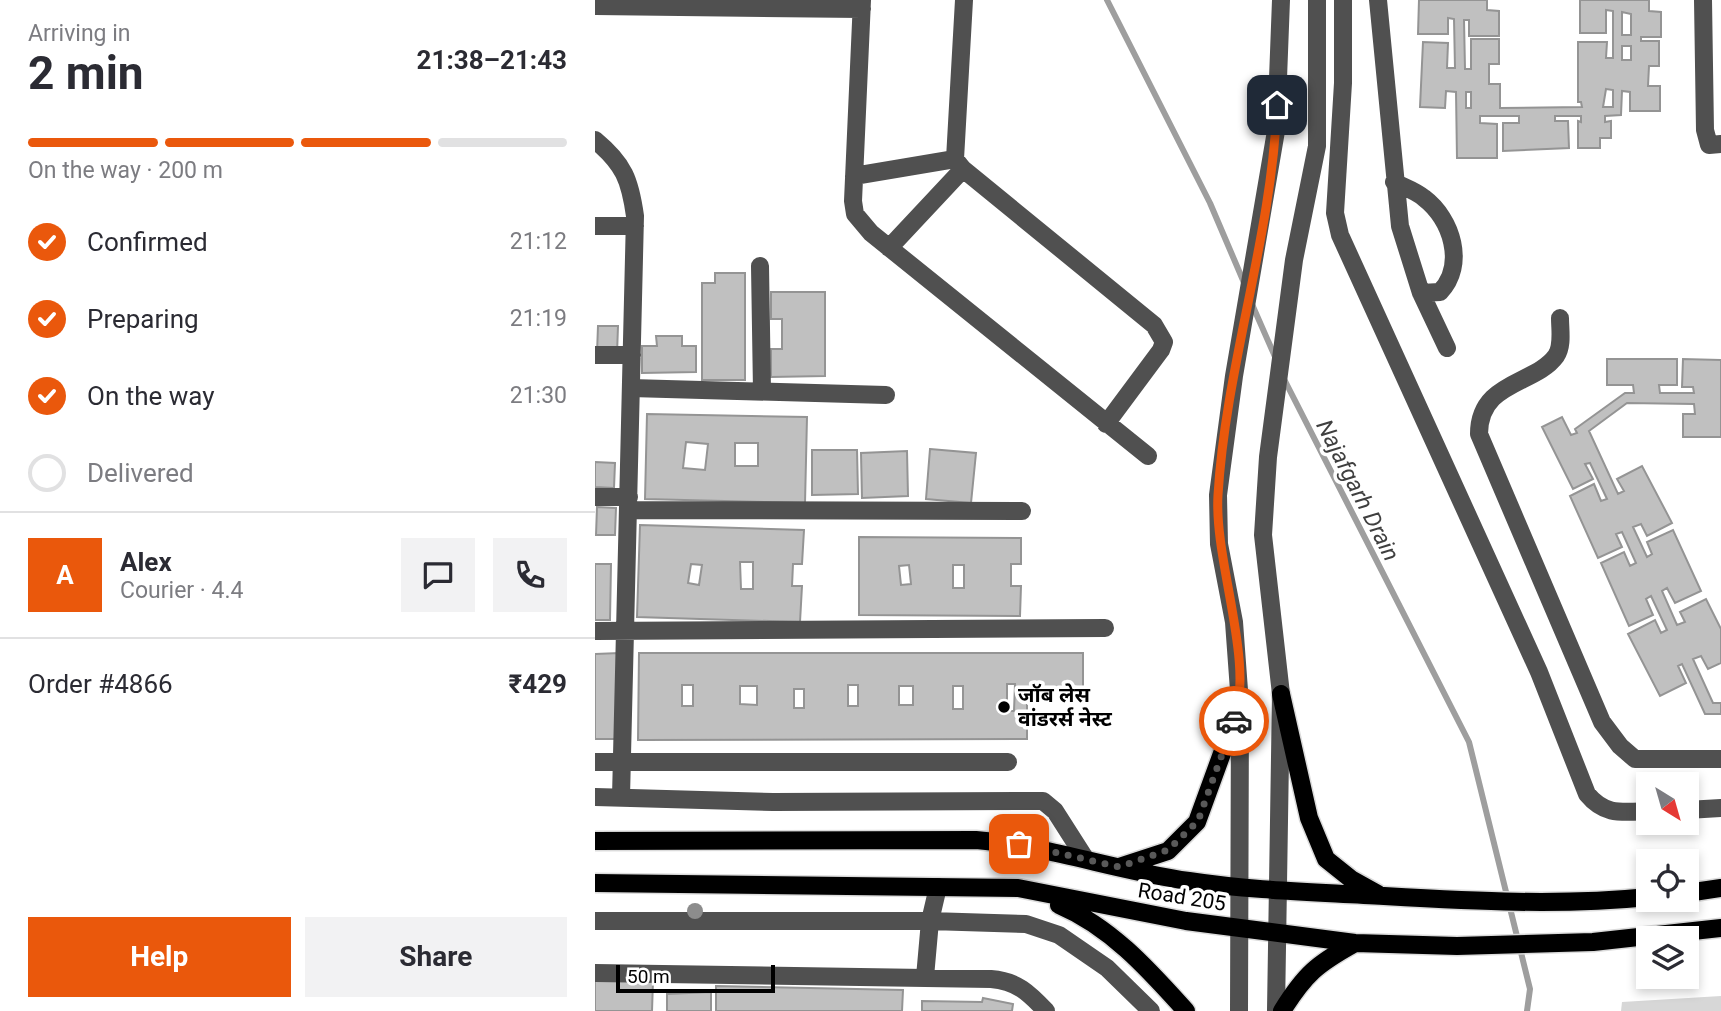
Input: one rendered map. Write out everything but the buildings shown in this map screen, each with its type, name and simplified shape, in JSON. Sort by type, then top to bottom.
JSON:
[{"type":"main road","points":[[1281,694],[1309,818],[1327,859],[1350,879],[1381,896]]},
{"type":"main road","points":[[1119,867],[1168,850],[1198,821],[1240,704]]},
{"type":"main road","name":"Road 205","points":[[595,841],[976,840],[1019,844],[1119,867],[1241,889],[1465,901],[1595,903],[1636,898]]},
{"type":"main road","name":"Road 205","points":[[595,883],[1018,888],[1105,907],[1239,929],[1355,943],[1457,946],[1593,942],[1721,928]]},
{"type":"main road","points":[[1018,888],[1081,914],[1137,957],[1186,1011]]},
{"type":"main road","points":[[1699,891],[1721,888]]},
{"type":"main road","points":[[1282,1011],[1300,983],[1320,962],[1355,943]]},
{"type":"street","points":[[889,248],[959,164],[964,0]]},
{"type":"street","points":[[1238,1011],[1241,889],[1240,704],[1234,622],[1219,544],[1218,508],[1234,376],[1266,204],[1276,131],[1281,0]]},
{"type":"street","points":[[1276,1011],[1281,694],[1263,536],[1268,457],[1294,260],[1317,146],[1317,0]]},
{"type":"street","points":[[1343,0],[1343,83],[1335,214],[1340,235],[1539,672],[1587,794],[1597,806],[1617,812],[1636,811]]},
{"type":"street","points":[[1378,0],[1400,226],[1421,293],[1447,348]]},
{"type":"street","points":[[1703,0],[1705,130],[1709,145],[1721,144]]},
{"type":"street","points":[[595,6],[862,5],[854,176],[855,215],[889,248],[1148,456]]},
{"type":"street","points":[[595,140],[607,150],[630,182],[635,226],[621,797]]},
{"type":"street","points":[[854,176],[959,164],[1154,325],[1164,342],[1161,350],[1106,424]]},
{"type":"street","points":[[1394,182],[1430,204],[1446,224],[1453,243],[1454,270],[1449,283],[1440,292],[1421,293]]},
{"type":"street","points":[[595,226],[635,226]]},
{"type":"street","points":[[760,266],[762,391]]},
{"type":"street","points":[[1560,318],[1560,342],[1556,356],[1491,400],[1479,422],[1479,434],[1602,722],[1620,746],[1635,759],[1721,759]]},
{"type":"street","points":[[595,355],[632,355]]},
{"type":"street","points":[[631,388],[886,395]]},
{"type":"street","points":[[595,497],[629,503],[1021,511]]},
{"type":"street","points":[[595,631],[1105,628]]},
{"type":"street","points":[[595,762],[1008,762]]},
{"type":"street","points":[[595,797],[773,802],[1043,801],[1055,811],[1084,858]]},
{"type":"street","points":[[1699,809],[1721,808]]},
{"type":"street","points":[[925,977],[930,921],[938,887]]},
{"type":"street","points":[[595,921],[930,921],[1026,924],[1059,935],[1107,968],[1151,1011]]},
{"type":"street","points":[[595,973],[1007,980],[1025,989],[1046,1011]]},
{"type":"shaded area","points":[[1721,996],[1721,1011],[1621,1011],[1622,1002]]},
{"type":"waterway","name":"Najafgarh Drain","points":[[1107,0],[1210,203],[1245,285]]},
{"type":"waterway","name":"Najafgarh Drain","points":[[1251,302],[1276,359]]},
{"type":"waterway","name":"Najafgarh Drain","points":[[1284,379],[1469,742],[1530,989],[1527,1011]]},
{"type":"way so far","points":[[1019,844],[1119,867],[1168,850],[1183,839],[1198,821],[1234,721]]},
{"type":"place","name":"जॉब लेस वांडरर्स नेस्ट","points":[[1004,707]]},
{"type":"route","points":[[1234,721],[1240,704],[1234,622],[1219,544],[1218,495],[1234,376],[1266,204],[1277,105]]}]
